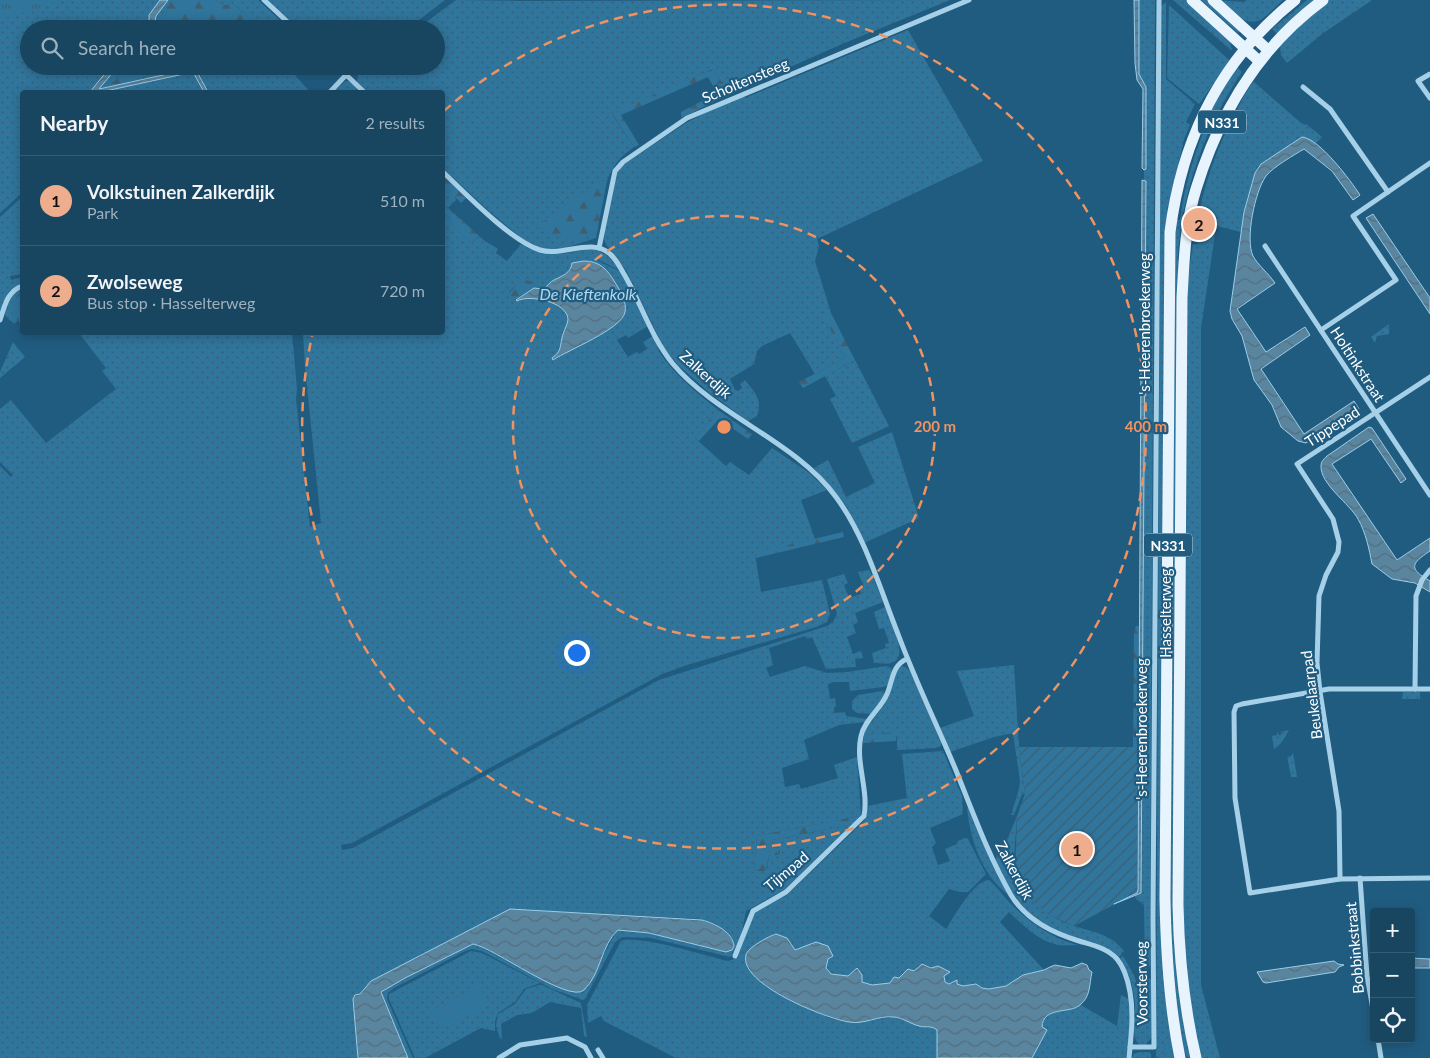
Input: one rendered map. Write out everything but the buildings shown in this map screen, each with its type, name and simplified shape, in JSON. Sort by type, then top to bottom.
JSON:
[{"type":"main road","points":[[1192,0],[1259,61]]},
{"type":"main road","points":[[1213,0],[1268,50]]},
{"type":"main road","name":"Hasselterweg","points":[[1180,1058],[1169,989],[1165,899],[1170,232],[1179,180],[1196,128],[1213,95],[1229,70],[1255,37],[1270,21],[1295,0]]},
{"type":"main road","name":"Hasselterweg","points":[[1196,1058],[1184,996],[1179,948],[1178,905],[1182,289],[1184,254],[1196,190],[1228,110],[1268,50],[1294,23],[1323,0]]},
{"type":"street","points":[[264,0],[285,20]]},
{"type":"street","name":"Scholtensteeg","points":[[599,248],[615,171],[623,162],[687,118],[969,0]]},
{"type":"street","name":"'s-Heerenbroekerweg","points":[[1153,919],[1159,0]]},
{"type":"street","points":[[1430,74],[1418,81],[1430,98]]},
{"type":"street","points":[[332,90],[346,75],[362,90]]},
{"type":"street","points":[[1303,87],[1330,109],[1388,192]]},
{"type":"street","points":[[1321,330],[1396,280],[1353,216],[1430,164]]},
{"type":"street","points":[[445,174],[500,224],[532,247],[550,252],[588,247],[599,248]]},
{"type":"street","name":"Holtinkstraat","points":[[1265,246],[1430,495]]},
{"type":"street","name":"Zalkerdijk","points":[[599,248],[608,252],[618,263],[664,350],[681,372],[716,402],[807,466],[825,482],[848,515],[863,546],[907,659],[992,856],[1015,901],[1029,916],[1052,932],[1110,953],[1121,964],[1130,989],[1132,1002],[1129,1058]]},
{"type":"street","points":[[0,320],[8,296],[20,287]]},
{"type":"street","name":"Tippepad","points":[[1297,464],[1430,378]]},
{"type":"street","name":"Beukelaarpad","points":[[1297,464],[1333,519],[1339,542],[1338,552],[1326,575],[1319,596],[1317,663],[1339,811],[1340,879]]},
{"type":"street","points":[[1415,689],[1416,596],[1419,586],[1428,572]]},
{"type":"street","name":"Tijmpad","points":[[735,956],[753,911],[786,892],[860,822],[864,816],[860,744],[862,734],[867,722],[884,701],[896,666],[907,659]]},
{"type":"street","points":[[1430,689],[1329,689],[1244,703],[1236,706],[1234,712],[1235,798],[1250,893],[1340,879],[1430,878]]},
{"type":"street","name":"Bobbinkstraat","points":[[1360,878],[1367,976],[1371,998]]},
{"type":"street","name":"Voorsterweg","points":[[1130,1047],[1154,1047],[1153,919]]},
{"type":"street","points":[[499,1058],[520,1045],[567,1038],[585,1047],[591,1058]]},
{"type":"street","points":[[1379,1043],[1381,1058]]},
{"type":"street","points":[[598,1050],[603,1058]]},
{"type":"green space","points":[[0,0],[160,0],[149,15],[149,20],[20,20],[20,75],[104,75],[92,90],[20,90],[20,195],[0,213]]},
{"type":"green space","points":[[0,0],[62,0],[0,20]]},
{"type":"green space","points":[[169,0],[165,20],[155,20],[156,16]]},
{"type":"green space","points":[[169,0],[216,0],[225,5],[232,3],[252,20],[165,20]]},
{"type":"green space","points":[[216,0],[258,0],[280,20],[252,20],[232,3],[224,5]]},
{"type":"green space","points":[[266,0],[445,0],[419,20],[288,20]]},
{"type":"green space","points":[[456,0],[950,0],[842,44],[729,94],[713,69],[612,114],[634,147],[618,162],[607,181],[600,180],[575,239],[597,233],[596,238],[562,249],[541,249],[525,241],[489,211],[445,170],[445,90],[365,90],[357,81],[358,75],[445,75],[445,20],[429,20]]},
{"type":"green space","points":[[1139,0],[1155,0],[1150,966],[1145,971],[1144,905],[1135,896],[1141,893],[1146,181],[1144,180],[1146,85],[1139,74]]},
{"type":"green space","points":[[1173,0],[1185,0],[1230,42],[1232,51]]},
{"type":"green space","points":[[1201,0],[1211,0],[1242,28],[1238,33]]},
{"type":"green space","points":[[1216,0],[1244,2],[1247,0],[1283,0],[1262,19],[1250,22],[1238,17]]},
{"type":"green space","points":[[1307,0],[1316,0],[1277,34],[1272,29]]},
{"type":"green space","points":[[1329,0],[1372,0],[1322,34],[1287,63],[1281,55],[1280,45],[1319,7]]},
{"type":"green space","points":[[1166,2],[1166,79],[1195,104],[1186,122],[1190,125],[1184,139],[1171,200],[1162,912],[1177,1058],[1172,1058],[1168,1041],[1164,1043],[1166,1058],[1156,1058],[1161,6]]},
{"type":"green space","points":[[1169,5],[1229,60],[1199,104],[1167,78]]},
{"type":"green space","points":[[908,30],[983,161],[817,239],[819,246],[815,261],[831,313],[825,317],[845,358],[815,374],[790,333],[762,346],[757,351],[754,364],[730,379],[735,390],[738,391],[742,388],[740,384],[745,380],[757,396],[759,410],[757,416],[748,421],[711,394],[678,365],[664,348],[626,270],[607,246],[604,240],[605,229],[616,174],[623,165],[686,123],[710,110],[744,96],[745,98]]},
{"type":"green space","points":[[1236,66],[1242,72],[1217,114],[1198,159],[1180,231],[1178,255],[1174,900],[1192,1058],[1187,1058],[1179,1036],[1170,942],[1173,242],[1179,198],[1188,167],[1179,206],[1178,220],[1180,220],[1192,166],[1210,113],[1189,164],[1200,129]]},
{"type":"green space","points":[[713,69],[729,94],[681,118],[681,112],[717,93],[708,77],[621,115],[639,145],[634,147],[612,113]]},
{"type":"green space","points":[[110,75],[124,75],[116,80],[110,87],[98,89]]},
{"type":"green space","points":[[124,75],[163,75],[110,87]]},
{"type":"green space","points":[[175,75],[195,75],[203,90],[110,90]]},
{"type":"green space","points":[[205,75],[295,75],[308,90],[207,90],[201,77]]},
{"type":"green space","points":[[346,81],[349,81],[357,88],[356,90],[335,90]]},
{"type":"green space","points":[[1253,81],[1301,123],[1306,124],[1322,137],[1315,144],[1309,139],[1302,137],[1258,167],[1244,212],[1241,232],[1197,221],[1206,184],[1226,131]]},
{"type":"green space","points":[[445,178],[466,198],[461,203],[445,186]]},
{"type":"green space","points":[[600,180],[607,181],[597,233],[569,239],[543,232],[537,226]]},
{"type":"green space","points":[[445,186],[454,194],[456,200],[448,208],[467,225],[461,230],[445,214]]},
{"type":"green space","points":[[20,199],[20,274],[10,276],[11,280],[20,278],[20,285],[9,291],[0,311],[0,217]]},
{"type":"green space","points":[[445,215],[461,229],[467,225],[479,236],[471,243],[445,218]]},
{"type":"green space","points":[[445,218],[471,243],[479,236],[498,249],[496,253],[507,261],[521,244],[546,254],[596,250],[611,259],[619,270],[596,260],[621,272],[648,326],[628,338],[626,335],[617,340],[628,357],[637,352],[639,354],[647,349],[643,342],[653,336],[660,348],[658,350],[671,367],[685,382],[718,410],[695,438],[726,466],[730,462],[749,475],[772,448],[808,472],[827,490],[801,500],[815,539],[755,554],[761,592],[822,580],[830,614],[827,622],[662,674],[352,843],[341,845],[342,850],[353,848],[659,680],[827,626],[833,622],[837,614],[827,579],[844,574],[848,583],[844,585],[849,598],[861,594],[860,589],[864,587],[858,572],[869,570],[883,602],[855,613],[858,622],[853,625],[856,633],[847,637],[853,654],[861,651],[863,658],[855,659],[856,667],[826,669],[812,637],[807,639],[805,636],[769,648],[773,665],[766,668],[770,677],[805,666],[827,673],[887,666],[891,668],[892,671],[888,685],[884,687],[850,691],[849,682],[828,684],[830,699],[835,698],[836,707],[834,707],[834,713],[845,712],[846,716],[867,719],[865,722],[839,725],[804,740],[809,759],[782,768],[785,787],[799,784],[801,789],[838,778],[834,765],[857,757],[861,815],[757,836],[754,871],[763,871],[767,868],[769,856],[779,855],[780,852],[772,846],[772,840],[853,824],[785,889],[746,911],[737,948],[730,957],[651,938],[622,937],[615,942],[583,1000],[552,989],[482,951],[472,949],[394,988],[388,993],[387,999],[413,1058],[408,1058],[381,992],[472,944],[554,986],[579,992],[593,976],[618,930],[649,933],[726,952],[733,949],[733,939],[716,924],[701,919],[510,909],[371,981],[360,994],[355,995],[353,1000],[358,1058],[0,1058],[0,466],[11,477],[13,475],[0,462],[0,409],[11,400],[46,443],[116,389],[102,371],[106,368],[81,335],[292,335],[297,389],[296,399],[310,527],[321,523],[303,335],[445,335]],"holes":[[[584,261],[594,262],[606,269],[612,276],[620,291],[625,310],[622,317],[606,331],[554,360],[552,358],[559,353],[568,322],[567,315],[556,304],[531,298],[517,301],[509,292],[525,281],[533,282],[536,288],[543,289],[552,281],[561,278],[573,265]]]},
{"type":"green space","points":[[1200,224],[1216,228],[1201,328],[1201,985],[1220,1058],[1200,1058],[1193,1030],[1183,941],[1186,294],[1193,244],[1197,244]]},
{"type":"green space","points":[[527,280],[533,282],[536,288],[515,300],[509,293],[518,283]]},
{"type":"green space","points":[[20,289],[20,294],[10,309],[18,320],[14,324],[5,315],[5,307]]},
{"type":"green space","points":[[20,295],[20,323],[10,309],[13,300]]},
{"type":"green space","points":[[831,313],[855,360],[803,388],[799,382],[845,358],[824,317]]},
{"type":"green space","points":[[1389,324],[1389,334],[1377,336],[1375,343],[1371,337]]},
{"type":"green space","points":[[13,342],[25,357],[0,378],[0,372]]},
{"type":"green space","points":[[855,360],[889,426],[852,443],[830,399],[836,396],[825,376]]},
{"type":"green space","points":[[718,410],[752,434],[748,439],[719,419],[699,441],[695,438]]},
{"type":"green space","points":[[892,432],[919,518],[864,543],[845,504],[814,468],[828,460],[846,497],[875,483],[858,447]]},
{"type":"green space","points":[[843,532],[844,537],[756,558],[755,553]]},
{"type":"green space","points":[[885,607],[897,636],[899,644],[898,658],[892,663],[874,663],[872,653],[886,648],[885,644],[889,643],[884,628],[879,629],[874,612]]},
{"type":"green space","points":[[1136,626],[1139,626],[1139,747],[1133,747],[1134,631]]},
{"type":"green space","points":[[1014,665],[1019,747],[1025,794],[1022,794],[1014,815],[1011,815],[1020,781],[1013,733],[994,737],[950,752],[940,728],[974,716],[957,671]]},
{"type":"green space","points":[[901,666],[910,671],[941,743],[941,746],[937,748],[897,750],[897,734],[895,733],[864,735],[866,729],[885,704],[897,670]]},
{"type":"green space","points":[[883,691],[885,694],[872,714],[857,713],[852,709],[852,701],[858,695]]},
{"type":"green space","points":[[1403,692],[1420,692],[1420,699],[1402,699]]},
{"type":"green space","points":[[1289,730],[1281,743],[1274,749],[1272,736],[1277,735],[1277,732],[1280,736],[1282,733],[1280,732]]},
{"type":"green space","points":[[895,732],[897,734],[896,741],[863,743],[864,735]]},
{"type":"green space","points":[[1019,747],[1139,747],[1137,893],[1114,903],[1074,926],[1050,915],[1035,905],[1015,876],[1017,816],[1025,794]]},
{"type":"green space","points":[[943,751],[962,796],[963,814],[930,828],[936,843],[932,847],[938,865],[950,861],[945,849],[965,838],[968,839],[986,874],[968,892],[949,889],[929,916],[946,929],[971,892],[983,882],[989,880],[1011,904],[1033,923],[1059,939],[1078,945],[1058,945],[1044,940],[1031,932],[1009,912],[1000,922],[1044,970],[1023,975],[1006,986],[989,989],[982,988],[976,984],[963,986],[957,984],[957,981],[949,984],[945,982],[944,975],[949,972],[922,964],[914,971],[908,970],[894,981],[870,986],[861,982],[853,973],[848,976],[831,974],[826,968],[828,959],[799,949],[795,950],[790,942],[776,934],[747,952],[776,992],[832,1019],[852,1023],[893,1017],[924,1027],[933,1026],[937,1030],[937,1058],[676,1058],[604,1021],[601,1016],[588,1023],[587,1005],[621,941],[642,940],[673,946],[728,961],[734,959],[753,914],[758,909],[786,896],[864,821],[868,806],[907,798],[902,754]]},
{"type":"green space","points":[[1293,753],[1297,777],[1291,777],[1287,756],[1290,757]]},
{"type":"green space","points":[[967,807],[969,807],[1008,895],[999,887],[984,867],[974,844]]},
{"type":"green space","points":[[860,816],[853,824],[772,840],[772,846],[778,849],[779,855],[769,856],[766,870],[754,871],[757,836]]},
{"type":"green space","points":[[1017,816],[1014,853],[1015,874],[1018,881],[1039,907],[1054,917],[1063,922],[1110,938],[1124,951],[1119,957],[1099,945],[1053,930],[1031,915],[1019,901],[1001,873],[996,858],[1007,840]]},
{"type":"green space","points":[[471,951],[482,953],[540,983],[524,989],[515,1002],[498,1013],[495,1021],[495,1031],[481,1028],[425,1058],[415,1058],[389,999],[389,994]]},
{"type":"green space","points":[[1123,956],[1134,975],[1144,1007],[1146,975],[1151,980],[1151,1038],[1145,1045],[1139,1044],[1135,1036],[1134,997],[1132,985],[1120,958]]},
{"type":"green space","points":[[539,985],[581,1003],[587,1037],[584,1036],[581,1008],[550,1002],[532,1013],[517,1015],[501,1024],[502,1039],[500,1038],[496,1026],[498,1014],[515,1004],[526,989]]},
{"type":"green space","points":[[479,986],[489,1005],[441,1030],[431,1011]]},
{"type":"green space","points":[[1121,995],[1129,999],[1130,1014],[1126,1058],[1032,1058],[1040,1028],[1050,1014],[1081,1005],[1117,1026]]},
{"type":"green space","points":[[1166,1038],[1172,1058],[1166,1058],[1164,1043]]},
{"type":"green space","points":[[1149,1052],[1151,1058],[1132,1058],[1134,1054]]},
{"type":"water","points":[[160,0],[168,0],[156,16],[155,20],[149,20],[149,15]]},
{"type":"water","points":[[1134,0],[1139,0],[1139,74],[1146,87],[1146,169],[1144,170],[1142,168],[1143,89],[1137,80],[1135,63]]},
{"type":"water","points":[[104,75],[111,75],[99,89],[163,75],[179,75],[110,90],[92,90]]},
{"type":"water","points":[[195,75],[199,75],[207,90],[203,90]]},
{"type":"water","points":[[1302,137],[1309,139],[1325,152],[1360,195],[1353,200],[1332,171],[1304,149],[1269,173],[1258,192],[1252,215],[1250,238],[1253,256],[1275,283],[1237,309],[1266,352],[1305,327],[1310,335],[1261,369],[1304,434],[1354,401],[1359,409],[1306,443],[1298,441],[1281,427],[1272,405],[1254,380],[1242,336],[1232,319],[1230,311],[1244,212],[1255,173],[1261,164]]},
{"type":"water","points":[[1142,180],[1146,181],[1141,893],[1114,904],[1137,893],[1138,890]]},
{"type":"water","points":[[1373,214],[1430,298],[1430,314],[1366,218]]},
{"type":"water","name":"De Kieftenkolk","points":[[590,261],[603,267],[610,274],[623,297],[625,312],[622,319],[605,332],[553,360],[552,358],[560,349],[568,319],[566,313],[555,304],[547,301],[530,298],[516,300],[534,288],[544,289],[568,272],[572,263]]},
{"type":"water","points":[[1369,427],[1372,428],[1406,479],[1401,483],[1371,439],[1332,464],[1397,560],[1430,538],[1430,551],[1419,559],[1415,570],[1430,581],[1430,592],[1415,583],[1392,579],[1372,564],[1361,524],[1349,507],[1330,487],[1322,473],[1321,464],[1327,456]]},
{"type":"water","points":[[510,909],[702,920],[712,923],[727,932],[734,946],[732,950],[726,952],[649,933],[618,930],[608,943],[590,983],[584,990],[576,992],[563,989],[483,947],[473,944],[381,992],[408,1058],[358,1058],[353,999],[355,995],[360,994],[371,981]]},
{"type":"water","points":[[776,934],[787,938],[795,950],[816,942],[828,946],[833,956],[828,959],[826,968],[831,974],[848,976],[857,968],[862,975],[862,982],[872,985],[890,983],[894,977],[899,978],[908,969],[914,971],[922,964],[931,968],[938,966],[950,972],[944,976],[945,982],[949,984],[957,980],[957,984],[963,986],[976,984],[982,988],[989,989],[1006,986],[1023,975],[1055,965],[1071,968],[1082,963],[1087,965],[1092,972],[1089,990],[1084,1002],[1076,1008],[1052,1013],[1044,1020],[1042,1027],[1047,1030],[1032,1058],[937,1058],[937,1030],[933,1028],[919,1026],[894,1017],[883,1017],[855,1023],[849,1022],[805,1007],[769,988],[747,966],[746,955],[754,946]]},
{"type":"water","points":[[1415,958],[1430,959],[1430,968],[1415,968]]},
{"type":"water","points":[[1334,961],[1344,965],[1335,972],[1266,983],[1263,982],[1257,972]]},
{"type":"place","name":"Zwolseweg","points":[[1199,224]]},
{"type":"place","name":"Volkstuinen Zalkerdijk","points":[[1077,849]]}]
